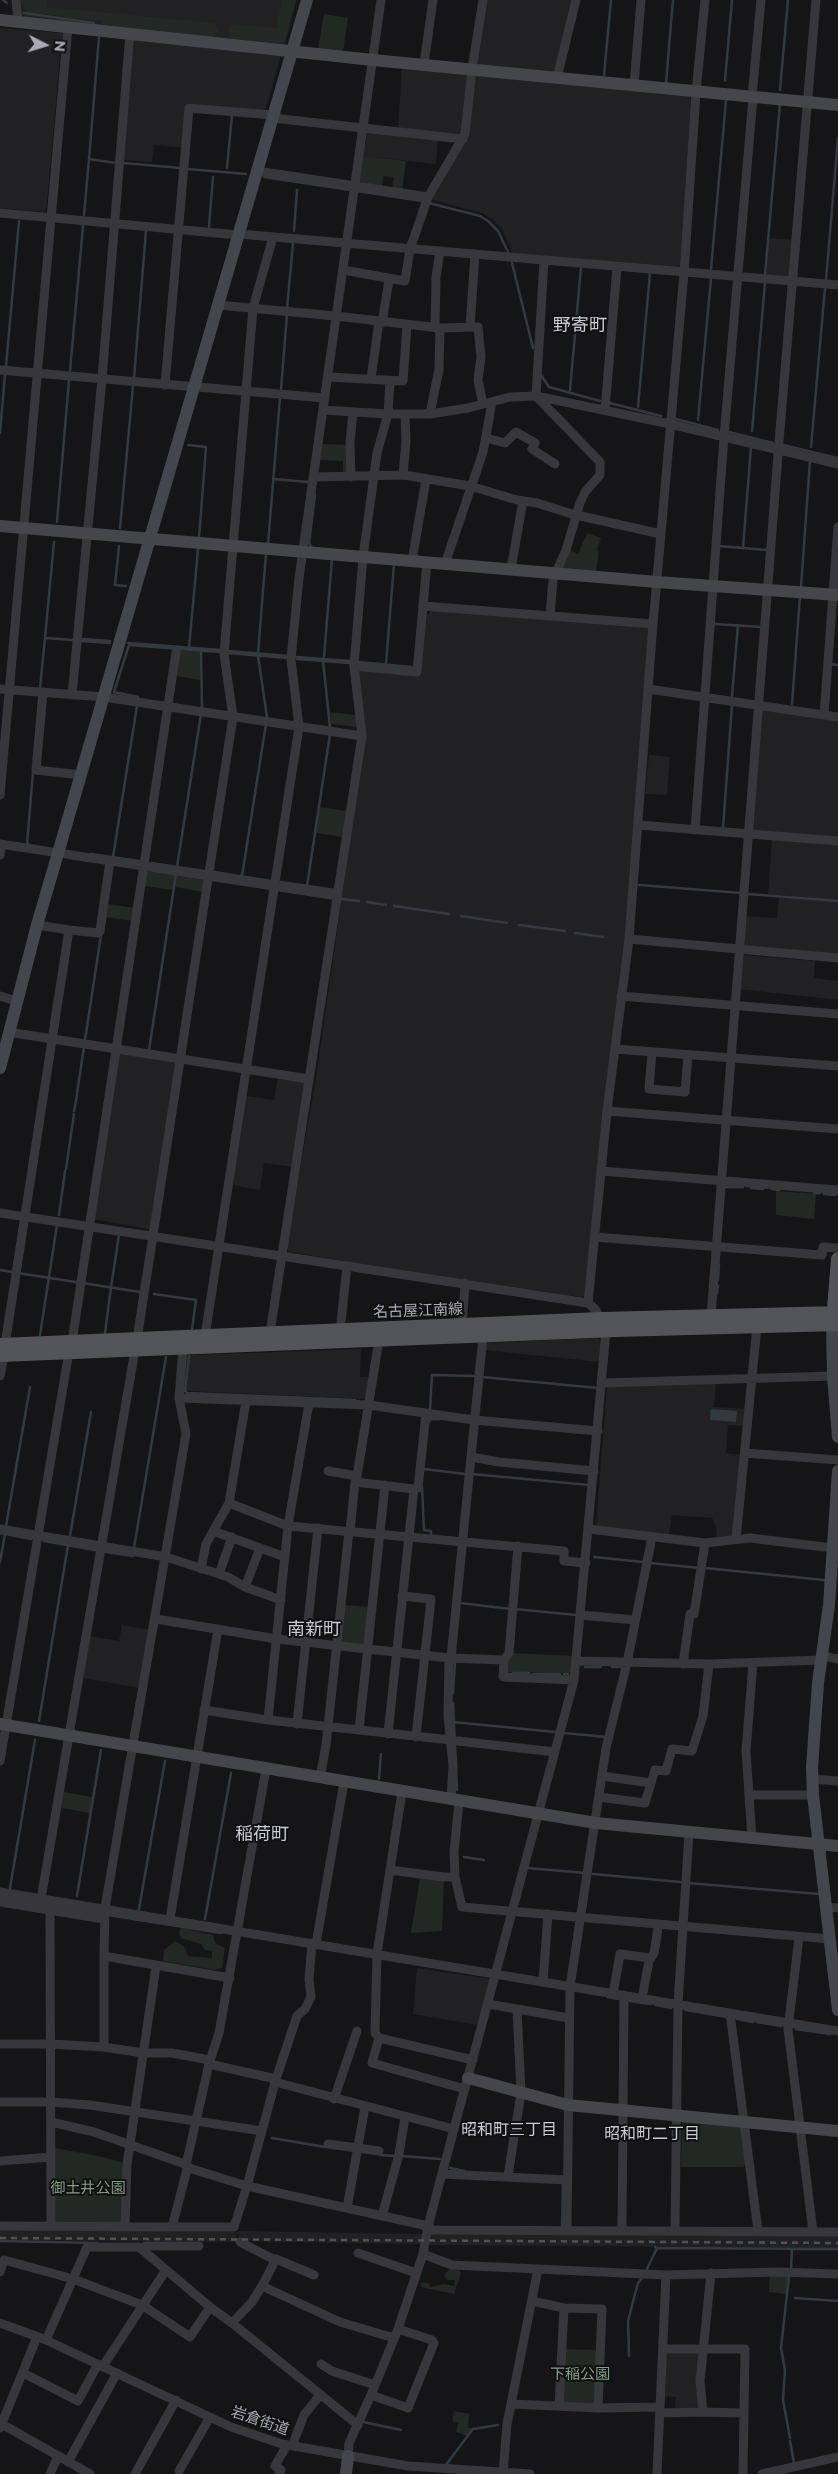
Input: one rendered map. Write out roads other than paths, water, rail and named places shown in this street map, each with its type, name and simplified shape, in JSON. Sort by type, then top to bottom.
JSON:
[{"type":"main road","points":[[836,1319],[838,1259]]},
{"type":"main road","name":"名古屋江南線","points":[[136,1344],[183,1348],[379,1340],[462,1331],[483,1336],[712,1316],[836,1319]]},
{"type":"main road","name":"名古屋江南線","points":[[2,1350],[136,1344],[205,1336],[340,1330],[462,1331],[604,1325],[757,1326],[836,1319]]},
{"type":"street","points":[[16,0],[18,21]]},
{"type":"street","points":[[0,1068],[16,1001],[306,0]]},
{"type":"street","points":[[205,1336],[299,727],[292,659],[302,552],[382,0]]},
{"type":"street","points":[[424,64],[433,0]]},
{"type":"street","points":[[343,270],[389,280],[405,281],[410,249],[428,197],[443,173],[444,167],[463,139],[472,69],[484,0]]},
{"type":"street","points":[[557,78],[576,0]]},
{"type":"street","points":[[634,86],[641,0]]},
{"type":"street","points":[[346,2474],[349,2443],[396,2333],[423,2254],[428,2226],[574,1680],[577,1661],[602,1383],[604,1325],[588,1302],[607,1111],[629,938],[653,624],[684,272],[696,92],[705,0]]},
{"type":"street","points":[[695,830],[724,437],[761,0]]},
{"type":"street","points":[[712,1316],[778,450],[816,0]]},
{"type":"street","points":[[0,20],[373,60],[838,105]]},
{"type":"street","points":[[0,795],[5,689],[24,528],[68,26]]},
{"type":"street","points":[[72,695],[102,379],[130,33]]},
{"type":"street","points":[[165,385],[189,108],[273,116],[356,127],[363,130],[463,139]]},
{"type":"street","points":[[257,171],[428,197]]},
{"type":"street","points":[[0,213],[838,285]]},
{"type":"street","points":[[41,1899],[136,1344],[233,717],[224,654],[233,546],[253,308],[273,237]]},
{"type":"street","points":[[430,414],[439,369],[436,285],[440,251]]},
{"type":"street","points":[[470,327],[474,254]]},
{"type":"street","points":[[544,260],[536,396],[600,462],[600,475],[585,492],[557,573],[553,579],[550,616]]},
{"type":"street","points":[[604,410],[617,267]]},
{"type":"street","points":[[371,379],[389,280]]},
{"type":"street","points":[[218,305],[437,328],[478,326],[481,357],[478,380],[487,403],[486,438],[445,564]]},
{"type":"street","points":[[328,377],[403,381],[407,325]]},
{"type":"street","points":[[0,370],[324,398]]},
{"type":"street","points":[[270,1334],[362,736],[354,666],[363,557],[373,477],[377,453],[388,414],[390,381]]},
{"type":"street","points":[[323,410],[388,414],[430,414],[487,403],[510,396],[536,396],[670,424],[838,464]]},
{"type":"street","points":[[351,477],[350,442],[353,412]]},
{"type":"street","points":[[403,475],[406,441],[405,414]]},
{"type":"street","points":[[486,438],[505,443],[516,432],[535,443],[532,449],[555,464]]},
{"type":"street","points":[[313,477],[403,475],[470,486],[523,501],[537,502],[577,514],[661,534]]},
{"type":"street","points":[[412,561],[417,522],[426,479]]},
{"type":"street","points":[[511,569],[523,501]]},
{"type":"street","points":[[0,526],[657,582],[835,595]]},
{"type":"street","points":[[824,714],[835,595],[838,527]]},
{"type":"street","points":[[354,666],[417,672],[427,562]]},
{"type":"street","points":[[423,606],[653,624]]},
{"type":"street","points":[[0,1761],[3,1725],[71,1347],[176,652]]},
{"type":"street","points":[[5,689],[104,697],[362,736]]},
{"type":"street","points":[[648,689],[838,717]]},
{"type":"street","points":[[43,692],[36,770],[82,775]]},
{"type":"street","points":[[638,825],[838,841]]},
{"type":"street","points":[[0,855],[0,844],[338,896]]},
{"type":"street","points":[[38,925],[98,933],[100,931],[110,861]]},
{"type":"street","points":[[0,1376],[2,1350],[16,1273],[69,930]]},
{"type":"street","points":[[629,938],[838,958]]},
{"type":"street","points":[[0,996],[16,1001]]},
{"type":"street","points":[[621,996],[838,1014]]},
{"type":"street","points":[[8,1032],[309,1079]]},
{"type":"street","points":[[615,1049],[838,1066]]},
{"type":"street","points":[[652,1052],[649,1089],[676,1092],[685,1092],[688,1055]]},
{"type":"street","points":[[607,1111],[838,1130]]},
{"type":"street","points":[[601,1171],[838,1190]]},
{"type":"street","points":[[0,1213],[588,1302]]},
{"type":"street","points":[[595,1237],[822,1255],[823,1247],[838,1248]]},
{"type":"street","points":[[340,1330],[347,1266]]},
{"type":"street","points":[[462,1331],[465,1283]]},
{"type":"street","points":[[836,1319],[835,1384],[838,1437]]},
{"type":"street","points":[[736,1540],[757,1326]]},
{"type":"street","points":[[483,1336],[450,1658],[448,1716],[454,1741],[455,1877],[462,1907],[830,1939]]},
{"type":"street","points":[[328,1471],[356,1476],[379,1340]]},
{"type":"street","points":[[104,2047],[105,1908],[156,1619],[186,1434],[179,1398],[183,1348]]},
{"type":"street","points":[[602,1383],[752,1378],[835,1384]]},
{"type":"street","points":[[179,1398],[369,1405],[474,1420],[598,1431]]},
{"type":"street","points":[[201,1569],[206,1544],[229,1504],[246,1401]]},
{"type":"street","points":[[268,1720],[288,1526],[309,1403]]},
{"type":"street","points":[[418,1488],[426,1414]]},
{"type":"street","points":[[745,1453],[838,1460]]},
{"type":"street","points":[[471,1457],[499,1462],[594,1471]]},
{"type":"street","points":[[838,1471],[833,1548],[835,1564],[817,1692],[812,1779],[818,1844],[832,1908],[830,1939],[838,2010]]},
{"type":"street","points":[[320,1778],[328,1727],[355,1482],[414,1488],[388,1734]]},
{"type":"street","points":[[359,1730],[385,1485]]},
{"type":"street","points":[[229,1504],[288,1526],[463,1540],[564,1551],[564,1561],[586,1563]]},
{"type":"street","points":[[297,1724],[318,1528]]},
{"type":"street","points":[[0,1529],[166,1557],[219,1574],[281,1600]]},
{"type":"street","points":[[589,1529],[705,1544],[750,1538],[833,1548]]},
{"type":"street","points":[[213,1530],[285,1557]]},
{"type":"street","points":[[567,2230],[570,1987],[606,1748],[626,1663],[652,1536]]},
{"type":"street","points":[[219,1574],[232,1537]]},
{"type":"street","points":[[683,1664],[690,1614],[694,1614],[705,1544]]},
{"type":"street","points":[[518,1546],[509,1653],[504,1660],[503,1677],[574,1680]]},
{"type":"street","points":[[245,1586],[260,1548]]},
{"type":"street","points":[[402,1596],[431,1599],[416,1737]]},
{"type":"street","points":[[581,1615],[635,1620]]},
{"type":"street","points":[[156,1619],[277,1640],[450,1658],[504,1660]]},
{"type":"street","points":[[170,1919],[218,1629]]},
{"type":"street","points":[[577,1661],[708,1664],[822,1658],[838,1659]]},
{"type":"street","points":[[752,1839],[746,1751],[753,1663]]},
{"type":"street","points":[[599,1797],[645,1803],[655,1770],[666,1771],[672,1749],[692,1751],[704,1716],[708,1664]]},
{"type":"street","points":[[204,1710],[297,1724],[555,1752]]},
{"type":"street","points":[[3,1725],[596,1823],[838,1846]]},
{"type":"street","points":[[172,2227],[210,2062],[219,2034],[266,1769]]},
{"type":"street","points":[[602,1776],[651,1783]]},
{"type":"street","points":[[812,1779],[838,1781]]},
{"type":"street","points":[[0,2226],[234,2227],[247,2186],[275,2080],[297,2016],[305,2009],[311,1997],[309,1979],[314,1944],[344,1782]]},
{"type":"street","points":[[402,1792],[377,1954],[375,2033],[380,2038],[472,2060]]},
{"type":"street","points":[[750,1795],[813,1795]]},
{"type":"street","points":[[675,2230],[678,2004],[689,1833]]},
{"type":"street","points":[[390,1870],[455,1877]]},
{"type":"street","points":[[0,1892],[170,1919],[238,1934],[377,1954],[838,2031]]},
{"type":"street","points":[[0,1902],[104,1918]]},
{"type":"street","points":[[50,1910],[51,2226]]},
{"type":"street","points":[[543,1982],[548,1914]]},
{"type":"street","points":[[642,1998],[650,1958],[654,1954],[658,1929]]},
{"type":"street","points":[[799,1936],[788,2022],[813,2232]]},
{"type":"street","points":[[613,1994],[620,1954],[650,1958]]},
{"type":"street","points":[[104,1956],[230,1978]]},
{"type":"street","points":[[125,2227],[130,2145],[156,1966]]},
{"type":"street","points":[[622,2230],[624,1995]]},
{"type":"street","points":[[488,2004],[569,2018]]},
{"type":"street","points":[[508,2176],[521,2094],[516,2009]]},
{"type":"street","points":[[730,2012],[758,2231]]},
{"type":"street","points":[[334,2098],[357,2031]]},
{"type":"street","points":[[380,2038],[372,2063],[568,2105],[838,2131]]},
{"type":"street","points":[[0,2044],[51,2044],[104,2047],[143,2053],[172,2053],[275,2080],[365,2107],[454,2129]]},
{"type":"street","points":[[0,2102],[51,2102],[90,2105],[262,2131]]},
{"type":"street","points":[[347,2208],[365,2107]]},
{"type":"street","points":[[382,2216],[399,2154],[405,2117]]},
{"type":"street","points":[[51,2122],[94,2132],[247,2186],[428,2226],[433,2230],[838,2232]]},
{"type":"street","points":[[328,2144],[379,2152]]},
{"type":"street","points":[[0,2161],[51,2157]]},
{"type":"street","points":[[442,2174],[567,2180]]},
{"type":"street","points":[[240,2242],[275,2260],[276,2258],[314,2275]]},
{"type":"street","points":[[141,2250],[145,2246],[199,2246]]},
{"type":"street","points":[[90,2474],[0,2425],[23,2373],[73,2279],[87,2247],[139,2247],[210,2307],[358,2425]]},
{"type":"street","points":[[358,2253],[416,2273]]},
{"type":"street","points":[[423,2254],[452,2265],[666,2274],[838,2274]]},
{"type":"street","points":[[0,2272],[4,2260],[73,2279],[142,2305],[190,2337],[210,2307]]},
{"type":"street","points":[[232,2323],[252,2302],[275,2260]]},
{"type":"street","points":[[503,2473],[507,2424],[538,2269]]},
{"type":"street","points":[[23,2373],[78,2401],[166,2270]]},
{"type":"street","points":[[702,2412],[700,2381],[711,2273]]},
{"type":"street","points":[[657,2474],[666,2274]]},
{"type":"street","points":[[262,2286],[340,2322],[432,2340],[434,2343],[408,2408],[371,2395]]},
{"type":"street","points":[[532,2302],[564,2308],[602,2309],[598,2408]]},
{"type":"street","points":[[559,2406],[564,2308]]},
{"type":"street","name":"岩倉街道","points":[[0,2323],[101,2365],[231,2427],[290,2446],[408,2466],[530,2474]]},
{"type":"street","points":[[663,2349],[744,2349],[743,2474]]},
{"type":"street","points":[[321,2364],[332,2371],[375,2385]]},
{"type":"street","points":[[68,2462],[117,2373]]},
{"type":"street","points":[[279,2474],[281,2470],[275,2466],[290,2446],[304,2415],[320,2395]]},
{"type":"street","points":[[136,2474],[176,2400]]},
{"type":"street","points":[[512,2404],[743,2413]]},
{"type":"street","points":[[179,2471],[210,2417]]},
{"type":"street","points":[[50,2474],[58,2456]]},
{"type":"street","points":[[762,2474],[838,2457]]},
{"type":"waterway","points":[[3,0],[7,3]]},
{"type":"waterway","points":[[604,75],[611,0]]},
{"type":"waterway","points":[[666,83],[673,0]]},
{"type":"waterway","points":[[725,81],[732,0]]},
{"type":"waterway","points":[[780,90],[788,0]]},
{"type":"waterway","points":[[24,13],[94,23]]},
{"type":"waterway","points":[[99,37],[89,159],[116,163]]},
{"type":"waterway","points":[[711,269],[726,100]]},
{"type":"waterway","points":[[765,275],[780,104]]},
{"type":"waterway","points":[[227,168],[232,115]]},
{"type":"waterway","points":[[826,280],[838,138]]},
{"type":"waterway","points":[[84,215],[89,159]]},
{"type":"waterway","points":[[124,163],[180,168]]},
{"type":"waterway","points":[[188,169],[246,174]]},
{"type":"waterway","points":[[209,227],[213,177]]},
{"type":"waterway","points":[[264,177],[350,190]]},
{"type":"waterway","points":[[294,231],[297,190]]},
{"type":"waterway","points":[[357,191],[422,201]]},
{"type":"waterway","points":[[429,203],[480,216],[488,221],[498,231],[509,254]]},
{"type":"waterway","points":[[6,366],[19,221]]},
{"type":"waterway","points":[[70,371],[83,226]]},
{"type":"waterway","points":[[134,378],[146,231]]},
{"type":"waterway","points":[[287,308],[293,244]]},
{"type":"waterway","points":[[511,259],[533,348]]},
{"type":"waterway","points":[[570,390],[581,267]]},
{"type":"waterway","points":[[638,407],[650,273]]},
{"type":"waterway","points":[[698,420],[711,278]]},
{"type":"waterway","points":[[752,431],[765,283]]},
{"type":"waterway","points":[[811,447],[825,288]]},
{"type":"waterway","points":[[281,390],[287,314]]},
{"type":"waterway","points":[[0,433],[5,374]]},
{"type":"waterway","points":[[541,375],[549,387],[600,401]]},
{"type":"waterway","points":[[57,522],[69,380]]},
{"type":"waterway","points":[[120,528],[133,386]]},
{"type":"waterway","points":[[268,544],[280,398]]},
{"type":"waterway","points":[[610,403],[661,416]]},
{"type":"waterway","points":[[676,419],[718,430]]},
{"type":"waterway","points":[[729,432],[773,443]]},
{"type":"waterway","points":[[188,445],[206,447],[199,538]]},
{"type":"waterway","points":[[783,445],[837,458]]},
{"type":"waterway","points":[[743,548],[751,447]]},
{"type":"waterway","points":[[801,587],[810,461]]},
{"type":"waterway","points":[[273,479],[308,482]]},
{"type":"waterway","points":[[312,548],[309,543],[315,495]]},
{"type":"waterway","points":[[54,542],[45,638],[73,640]]},
{"type":"waterway","points":[[119,546],[115,585],[126,586]]},
{"type":"waterway","points":[[719,546],[767,550]]},
{"type":"waterway","points":[[189,648],[198,549]]},
{"type":"waterway","points":[[258,653],[266,554]]},
{"type":"waterway","points":[[324,657],[332,559]]},
{"type":"waterway","points":[[386,664],[394,564]]},
{"type":"waterway","points":[[792,704],[800,596]]},
{"type":"waterway","points":[[714,624],[762,627]]},
{"type":"waterway","points":[[732,696],[738,625]]},
{"type":"waterway","points":[[40,688],[45,638]]},
{"type":"waterway","points":[[82,641],[83,639],[110,641]]},
{"type":"waterway","points":[[82,641],[110,643]]},
{"type":"waterway","points":[[128,643],[221,650]]},
{"type":"waterway","points":[[138,697],[114,692],[129,645],[219,652]]},
{"type":"waterway","points":[[201,651],[202,708]]},
{"type":"waterway","points":[[228,651],[289,656]]},
{"type":"waterway","points":[[228,653],[288,658]]},
{"type":"waterway","points":[[258,656],[267,717]]},
{"type":"waterway","points":[[296,657],[350,661]]},
{"type":"waterway","points":[[297,659],[350,663]]},
{"type":"waterway","points":[[323,661],[330,727]]},
{"type":"waterway","points":[[358,662],[411,667]]},
{"type":"waterway","points":[[831,664],[838,665]]},
{"type":"waterway","points":[[723,828],[732,705]]},
{"type":"waterway","points":[[113,857],[137,706]]},
{"type":"waterway","points":[[177,867],[201,714]]},
{"type":"waterway","points":[[242,876],[266,724]]},
{"type":"waterway","points":[[307,886],[330,734]]},
{"type":"waterway","points":[[29,844],[27,844],[33,772]]},
{"type":"waterway","points":[[91,854],[139,861]]},
{"type":"waterway","points":[[151,863],[204,871]]},
{"type":"waterway","points":[[214,872],[271,881]]},
{"type":"waterway","points":[[149,1050],[176,874]]},
{"type":"waterway","points":[[281,882],[335,890]]},
{"type":"waterway","points":[[639,885],[741,893]]},
{"type":"waterway","points":[[748,894],[838,901]]},
{"type":"waterway","points":[[341,899],[359,901]]},
{"type":"waterway","points":[[367,902],[386,905]]},
{"type":"waterway","points":[[394,906],[449,914]]},
{"type":"waterway","points":[[461,916],[507,923]]},
{"type":"waterway","points":[[519,925],[565,931]]},
{"type":"waterway","points":[[575,933],[603,937]]},
{"type":"waterway","points":[[85,1040],[101,935]]},
{"type":"waterway","points":[[77,1093],[84,1047]]},
{"type":"waterway","points":[[74,1111],[77,1095]]},
{"type":"waterway","points":[[66,1169],[74,1114]]},
{"type":"waterway","points":[[59,1215],[65,1171]]},
{"type":"waterway","points":[[725,1187],[743,1187]]},
{"type":"waterway","points":[[751,1188],[763,1189]]},
{"type":"waterway","points":[[772,1189],[779,1190]]},
{"type":"waterway","points":[[814,1193],[820,1193]]},
{"type":"waterway","points":[[824,1194],[836,1195]]},
{"type":"waterway","points":[[40,1335],[57,1225]]},
{"type":"waterway","points":[[111,1287],[119,1235]]},
{"type":"waterway","points":[[718,1280],[719,1264]]},
{"type":"waterway","points":[[0,1270],[13,1272]]},
{"type":"waterway","points":[[18,1273],[140,1292]]},
{"type":"waterway","points":[[717,1293],[718,1286]]},
{"type":"waterway","points":[[105,1333],[111,1287]]},
{"type":"waterway","points":[[154,1294],[196,1300],[192,1329]]},
{"type":"waterway","points":[[189,1356],[185,1391],[187,1393],[355,1400]]},
{"type":"waterway","points":[[134,1548],[166,1357]]},
{"type":"waterway","points":[[429,1410],[432,1375],[475,1376]]},
{"type":"waterway","points":[[482,1377],[598,1388]]},
{"type":"waterway","points":[[6,1526],[30,1387]]},
{"type":"waterway","points":[[70,1536],[91,1412]]},
{"type":"waterway","points":[[429,1422],[431,1419],[439,1419]]},
{"type":"waterway","points":[[424,1469],[465,1474]]},
{"type":"waterway","points":[[472,1474],[589,1485]]},
{"type":"waterway","points":[[422,1487],[424,1530],[431,1531],[431,1538]]},
{"type":"waterway","points":[[0,1533],[31,1539]]},
{"type":"waterway","points":[[0,1562],[5,1534]]},
{"type":"waterway","points":[[44,1541],[95,1550]]},
{"type":"waterway","points":[[39,1721],[68,1545]]},
{"type":"waterway","points":[[106,1552],[133,1556]]},
{"type":"waterway","points":[[594,1557],[643,1562]]},
{"type":"waterway","points":[[650,1563],[699,1568]]},
{"type":"waterway","points":[[705,1568],[824,1580]]},
{"type":"waterway","points":[[460,1603],[511,1609]]},
{"type":"waterway","points":[[515,1609],[576,1615]]},
{"type":"waterway","points":[[453,1693],[455,1662]]},
{"type":"waterway","points":[[585,1667],[601,1667]]},
{"type":"waterway","points":[[612,1667],[622,1667]]},
{"type":"waterway","points":[[513,1673],[529,1673]]},
{"type":"waterway","points":[[533,1674],[560,1674]]},
{"type":"waterway","points":[[453,1703],[457,1790]]},
{"type":"waterway","points":[[453,1722],[555,1732]]},
{"type":"waterway","points":[[564,1733],[606,1737]]},
{"type":"waterway","points":[[10,1888],[35,1740]]},
{"type":"waterway","points":[[77,1896],[101,1750]]},
{"type":"waterway","points":[[379,1779],[381,1754]]},
{"type":"waterway","points":[[139,1909],[165,1761]]},
{"type":"waterway","points":[[205,1919],[231,1773]]},
{"type":"waterway","points":[[464,1857],[484,1860]]},
{"type":"waterway","points":[[527,1868],[585,1873]]},
{"type":"waterway","points":[[593,1874],[681,1882]]},
{"type":"waterway","points":[[688,1883],[819,1894]]},
{"type":"waterway","points":[[0,1897],[102,1914]]},
{"type":"waterway","points":[[108,1915],[221,1933]]},
{"type":"waterway","points":[[608,1997],[618,1999]]},
{"type":"waterway","points":[[630,2001],[650,2004]]},
{"type":"waterway","points":[[656,2005],[671,2008]]},
{"type":"waterway","points":[[686,2010],[727,2017]]},
{"type":"waterway","points":[[737,2019],[753,2022]]},
{"type":"waterway","points":[[757,2022],[781,2026]]},
{"type":"waterway","points":[[796,2029],[830,2034]]},
{"type":"waterway","points":[[272,2138],[325,2147]]},
{"type":"waterway","points":[[380,2155],[395,2156]]},
{"type":"waterway","points":[[402,2156],[440,2159]]},
{"type":"waterway","points":[[450,2168],[464,2171]]},
{"type":"waterway","points":[[562,2226],[563,2184]]},
{"type":"waterway","points":[[0,2241],[97,2243]]},
{"type":"waterway","points":[[647,2269],[657,2248],[655,2247]]},
{"type":"waterway","points":[[657,2248],[838,2249]]},
{"type":"waterway","points":[[791,2269],[792,2249]]},
{"type":"waterway","points":[[789,2276],[781,2348],[785,2370],[783,2400],[790,2438]]},
{"type":"waterway","points":[[629,2356],[628,2321],[638,2283],[643,2277]]},
{"type":"waterway","points":[[795,2298],[838,2301]]},
{"type":"waterway","points":[[363,2422],[401,2430]]},
{"type":"waterway","points":[[445,2466],[473,2429],[498,2425]]},
{"type":"waterway","points":[[790,2441],[794,2463]]},
{"type":"railway","points":[[0,2238],[838,2243]]},
{"type":"district","name":"野寄町","points":[[580,326]]},
{"type":"district","name":"南新町","points":[[314,1630]]},
{"type":"district","name":"稲荷町","points":[[262,1835]]},
{"type":"district","name":"昭和町三丁目","points":[[509,2130]]},
{"type":"district","name":"昭和町二丁目","points":[[652,2134]]},
{"type":"park label","name":"御土井公園","points":[[88,2189]]},
{"type":"park label","name":"下稲公園","points":[[580,2375]]}]
